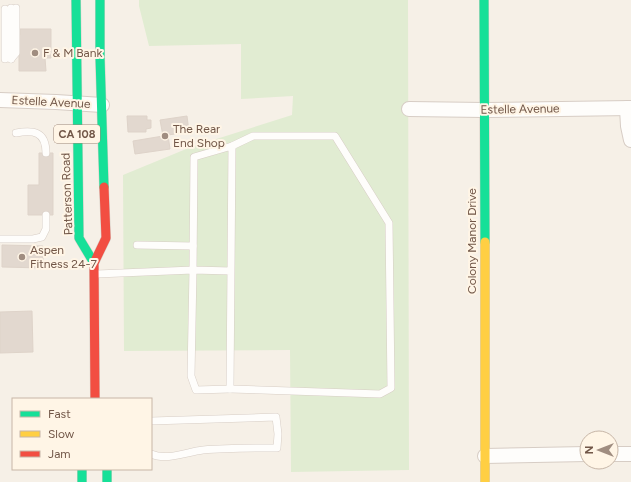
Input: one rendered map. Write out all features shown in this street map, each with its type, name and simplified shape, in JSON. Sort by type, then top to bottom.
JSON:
[{"type":"main road","name":"Patterson Road","points":[[76,0],[79,238],[94,263],[95,398]]},
{"type":"main road","name":"CA 108","points":[[94,263],[106,238],[100,0]]},
{"type":"main road","name":"Colony Manor Drive","points":[[484,0],[485,482]]},
{"type":"main road","points":[[82,470],[82,482]]},
{"type":"main road","points":[[107,470],[107,482]]},
{"type":"street","name":"Estelle Avenue","points":[[0,100],[102,105]]},
{"type":"street","name":"Estelle Avenue","points":[[409,109],[484,110],[629,108]]},
{"type":"street","points":[[629,108],[628,126],[631,140]]},
{"type":"street","points":[[485,456],[579,454]]},
{"type":"street","points":[[619,454],[631,454]]},
{"type":"lane","points":[[8,59],[10,8]]},
{"type":"lane","points":[[16,133],[28,131],[35,132],[41,136],[44,140],[46,153]]},
{"type":"lane","points":[[253,136],[334,136],[389,223],[391,388],[380,394],[230,389],[196,390],[191,376],[193,246],[194,157],[232,146],[253,136]]},
{"type":"lane","points":[[230,389],[232,146]]},
{"type":"lane","points":[[0,239],[34,239],[42,237],[46,229],[46,215]]},
{"type":"lane","points":[[137,246],[193,246]]},
{"type":"lane","points":[[95,274],[193,270],[231,271]]},
{"type":"lane","points":[[152,421],[276,417],[278,434],[277,448],[202,450],[157,457],[152,454]]},
{"type":"green space","points":[[139,0],[408,0],[409,470],[291,472],[290,350],[124,351],[123,175],[191,147],[292,115],[293,96],[241,99],[241,44],[149,46],[139,6]]},
{"type":"building","name":"F & M Bank","points":[[20,29],[51,29],[51,58],[45,58],[46,71],[19,71],[19,49],[4,36],[20,35]]},
{"type":"building","name":"The Rear End Shop","points":[[127,116],[147,116],[147,120],[151,120],[151,128],[146,129],[146,132],[128,132]]},
{"type":"building","name":"The Rear End Shop","points":[[187,116],[189,132],[168,135],[170,149],[135,154],[133,141],[163,136],[160,120]]},
{"type":"building","points":[[39,153],[53,153],[53,215],[28,215],[28,185],[39,185]]},
{"type":"building","name":"Aspen Fitness 24-7","points":[[2,245],[43,246],[43,268],[2,267]]},
{"type":"building","points":[[32,311],[33,352],[0,353],[0,312]]},
{"type":"traffic: fast","points":[[76,0],[79,238],[94,263]]},
{"type":"traffic: fast","points":[[100,0],[100,57],[104,187]]},
{"type":"traffic: fast","points":[[484,0],[485,242]]},
{"type":"traffic: fast","points":[[82,470],[82,482]]},
{"type":"traffic: fast","points":[[107,470],[107,482]]},
{"type":"traffic: slow","points":[[485,242],[485,482]]},
{"type":"traffic: jam","points":[[95,398],[94,263],[106,238],[104,187]]},
{"type":"place","name":"F & M Bank","points":[[35,53]]},
{"type":"place","name":"The Rear End Shop","points":[[165,136]]},
{"type":"place","name":"Aspen Fitness 24-7","points":[[22,257]]}]
